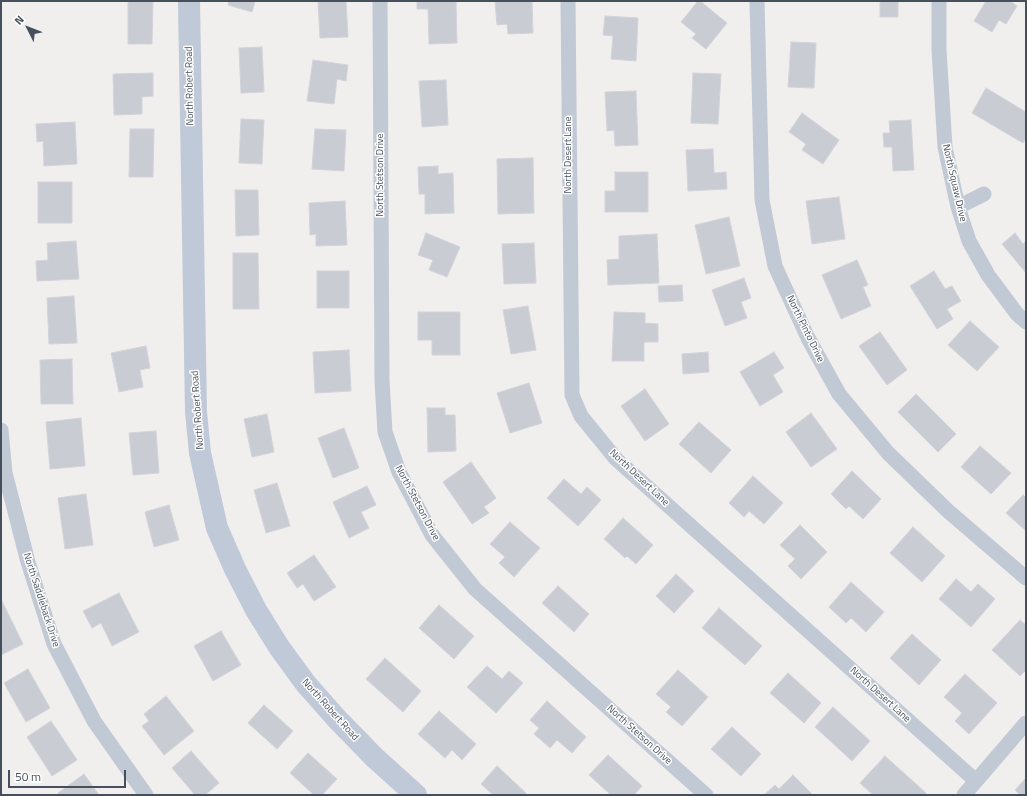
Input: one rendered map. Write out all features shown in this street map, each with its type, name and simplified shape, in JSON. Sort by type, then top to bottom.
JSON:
[{"type":"main road","name":"North Robert Road","points":[[189,1],[196,412],[200,453],[217,528],[235,569],[256,610],[279,647],[306,684],[336,718],[374,757],[416,795]]},
{"type":"street","name":"North Stetson Drive","points":[[380,1],[382,381],[385,432],[399,472],[432,535],[475,589],[706,795]]},
{"type":"street","name":"North Desert Lane","points":[[568,1],[572,395],[581,416],[616,459],[976,781]]},
{"type":"street","name":"North Pinto Drive","points":[[757,1],[762,200],[775,266],[808,338],[839,394],[888,453],[948,511],[1026,578]]},
{"type":"street","name":"North Squaw Drive","points":[[939,1],[939,50],[945,146],[958,206],[969,241],[988,275],[1017,314],[1026,322]]},
{"type":"street","points":[[958,206],[984,194]]},
{"type":"street","name":"North Saddleback Drive","points":[[1,430],[5,473],[28,562],[54,644],[94,722],[146,795]]},
{"type":"street","points":[[964,795],[1026,723]]},
{"type":"building","points":[[128,1],[153,1],[152,44],[128,44]]},
{"type":"building","points":[[229,1],[255,1],[252,12],[228,5]]},
{"type":"building","points":[[318,1],[346,1],[348,37],[320,38]]},
{"type":"building","points":[[417,1],[456,1],[457,43],[429,44],[428,9],[417,9]]},
{"type":"building","points":[[495,1],[532,1],[533,33],[508,34],[507,24],[497,25]]},
{"type":"building","points":[[698,1],[700,1],[727,23],[706,49],[692,38],[696,34],[681,22]]},
{"type":"building","points":[[880,1],[898,1],[898,17],[880,17]]},
{"type":"building","points":[[986,1],[1010,1],[1017,6],[1006,24],[999,20],[992,32],[974,21]]},
{"type":"building","points":[[605,16],[638,18],[636,61],[611,59],[613,36],[603,35]]},
{"type":"building","points":[[791,42],[816,43],[814,88],[788,87]]},
{"type":"building","points":[[262,47],[264,92],[241,93],[239,48]]},
{"type":"building","points":[[313,60],[348,65],[346,81],[337,79],[334,104],[307,101]]},
{"type":"building","points":[[153,73],[153,96],[142,97],[142,114],[114,115],[113,74]]},
{"type":"building","points":[[693,73],[721,74],[718,124],[691,123]]},
{"type":"building","points":[[446,80],[448,125],[422,127],[419,81]]},
{"type":"building","points":[[986,88],[1026,112],[1026,138],[1023,143],[972,113]]},
{"type":"building","points":[[636,91],[638,145],[615,146],[614,130],[607,131],[605,92]]},
{"type":"building","points":[[802,113],[839,140],[823,164],[802,150],[806,144],[789,132]]},
{"type":"building","points":[[241,119],[264,120],[262,164],[239,163]]},
{"type":"building","points":[[911,120],[914,170],[893,171],[892,147],[884,147],[883,133],[890,133],[889,121]]},
{"type":"building","points":[[75,122],[77,164],[44,166],[43,141],[37,142],[36,124]]},
{"type":"building","points":[[130,129],[154,129],[153,177],[129,177]]},
{"type":"building","points":[[315,129],[346,130],[344,171],[312,169]]},
{"type":"building","points":[[713,149],[714,173],[726,172],[727,189],[688,191],[686,150]]},
{"type":"building","points":[[533,158],[534,213],[498,214],[497,159]]},
{"type":"building","points":[[438,166],[438,174],[453,173],[454,213],[425,214],[425,194],[419,194],[418,167]]},
{"type":"building","points":[[615,172],[648,172],[648,212],[605,212],[605,191],[615,191]]},
{"type":"building","points":[[38,182],[72,182],[72,223],[38,223]]},
{"type":"building","points":[[235,190],[258,190],[259,235],[236,236]]},
{"type":"building","points":[[839,197],[845,239],[812,244],[806,201]]},
{"type":"building","points":[[345,201],[347,245],[316,246],[316,234],[310,235],[309,203]]},
{"type":"building","points":[[729,217],[740,266],[706,274],[695,225]]},
{"type":"building","points":[[426,233],[460,247],[447,277],[429,270],[433,260],[418,255]]},
{"type":"building","points":[[1015,233],[1023,244],[1026,241],[1026,273],[1002,244]]},
{"type":"building","points":[[657,234],[659,283],[608,285],[607,260],[619,259],[619,236]]},
{"type":"building","points":[[76,241],[79,279],[37,281],[36,261],[48,260],[47,243]]},
{"type":"building","points":[[534,243],[536,283],[504,284],[502,244]]},
{"type":"building","points":[[233,253],[258,253],[259,309],[233,309]]},
{"type":"building","points":[[857,260],[868,285],[863,287],[871,306],[841,319],[822,275]]},
{"type":"building","points":[[317,271],[349,271],[349,308],[317,308]]},
{"type":"building","points":[[934,271],[945,289],[952,286],[961,301],[947,309],[953,319],[937,329],[910,286]]},
{"type":"building","points":[[744,278],[751,298],[741,302],[747,318],[725,326],[712,290]]},
{"type":"building","points":[[682,285],[683,301],[659,302],[658,286]]},
{"type":"building","points":[[74,296],[77,343],[49,344],[47,298]]},
{"type":"building","points":[[528,306],[536,350],[511,354],[503,310]]},
{"type":"building","points":[[418,312],[460,312],[460,355],[432,355],[432,340],[418,340]]},
{"type":"building","points":[[614,312],[645,313],[645,323],[658,324],[658,342],[644,342],[644,361],[612,361]]},
{"type":"building","points":[[970,321],[999,347],[977,371],[948,345]]},
{"type":"building","points":[[880,332],[907,370],[887,385],[859,346]]},
{"type":"building","points":[[146,346],[150,368],[140,370],[143,387],[119,392],[111,353]]},
{"type":"building","points":[[349,350],[351,391],[315,393],[313,352]]},
{"type":"building","points":[[708,352],[709,372],[683,374],[682,354]]},
{"type":"building","points":[[774,352],[784,368],[773,375],[783,392],[760,406],[740,372]]},
{"type":"building","points":[[72,359],[73,404],[41,404],[40,360]]},
{"type":"building","points":[[529,383],[542,423],[510,433],[497,393]]},
{"type":"building","points":[[645,389],[669,424],[645,441],[621,406]]},
{"type":"building","points":[[916,394],[956,434],[938,452],[898,412]]},
{"type":"building","points":[[427,408],[445,408],[445,415],[455,415],[456,451],[428,452]]},
{"type":"building","points":[[811,413],[837,449],[811,467],[786,432]]},
{"type":"building","points":[[267,414],[274,452],[252,457],[244,419]]},
{"type":"building","points":[[81,418],[85,466],[50,469],[46,422]]},
{"type":"building","points":[[699,422],[731,450],[711,473],[679,444]]},
{"type":"building","points":[[344,428],[359,468],[333,478],[318,438]]},
{"type":"building","points":[[156,431],[159,473],[133,475],[129,433]]},
{"type":"building","points":[[980,446],[1011,473],[991,494],[961,467]]},
{"type":"building","points":[[471,462],[496,498],[484,507],[489,513],[472,524],[443,482]]},
{"type":"building","points":[[852,471],[881,499],[863,519],[849,506],[846,509],[831,494]]},
{"type":"building","points":[[753,476],[783,503],[764,524],[749,511],[744,517],[729,503]]},
{"type":"building","points":[[564,479],[581,494],[587,487],[601,500],[578,526],[547,498]]},
{"type":"building","points":[[277,483],[290,526],[266,533],[254,490]]},
{"type":"building","points":[[367,486],[376,505],[361,512],[369,528],[349,538],[333,502]]},
{"type":"building","points":[[86,494],[93,545],[65,549],[58,498]]},
{"type":"building","points":[[1023,495],[1026,498],[1026,531],[1006,513]]},
{"type":"building","points":[[169,505],[179,540],[154,547],[145,512]]},
{"type":"building","points":[[623,518],[653,545],[636,564],[627,556],[625,558],[604,539]]},
{"type":"building","points":[[510,522],[540,548],[514,577],[499,563],[505,557],[490,544]]},
{"type":"building","points":[[800,525],[827,552],[801,579],[788,566],[795,559],[780,545]]},
{"type":"building","points":[[913,527],[945,556],[922,582],[890,553]]},
{"type":"building","points":[[314,555],[336,587],[314,601],[303,584],[297,588],[287,573]]},
{"type":"building","points":[[676,574],[694,591],[674,613],[656,596]]},
{"type":"building","points":[[956,579],[971,592],[978,584],[995,599],[971,627],[939,599]]},
{"type":"building","points":[[851,582],[884,612],[866,632],[851,618],[846,623],[829,607]]},
{"type":"building","points":[[558,586],[589,614],[574,632],[542,603]]},
{"type":"building","points":[[119,593],[139,632],[112,646],[101,623],[92,628],[83,611]]},
{"type":"building","points":[[1,599],[23,644],[1,655]]},
{"type":"building","points":[[439,605],[474,636],[454,659],[419,628]]},
{"type":"building","points":[[719,608],[762,646],[745,665],[702,628]]},
{"type":"building","points":[[1020,620],[1026,625],[1026,670],[1020,676],[992,650]]},
{"type":"building","points":[[221,631],[241,665],[213,681],[194,646]]},
{"type":"building","points":[[912,634],[941,660],[919,685],[890,658]]},
{"type":"building","points":[[385,658],[421,691],[403,712],[366,679]]},
{"type":"building","points":[[487,666],[502,679],[509,671],[523,683],[496,713],[467,687]]},
{"type":"building","points":[[28,669],[50,708],[26,722],[4,683]]},
{"type":"building","points":[[678,670],[708,697],[682,726],[666,712],[671,707],[656,694]]},
{"type":"building","points":[[788,673],[821,703],[804,723],[770,693]]},
{"type":"building","points":[[965,674],[997,703],[969,734],[955,721],[962,713],[944,697]]},
{"type":"building","points":[[166,696],[194,731],[164,755],[142,726],[149,721],[144,714]]},
{"type":"building","points":[[547,701],[586,737],[572,753],[557,740],[550,748],[534,734],[539,728],[530,720]]},
{"type":"building","points":[[264,705],[293,731],[277,749],[248,723]]},
{"type":"building","points":[[833,707],[870,741],[852,761],[815,727]]},
{"type":"building","points":[[439,711],[476,744],[462,760],[452,750],[445,758],[418,734]]},
{"type":"building","points":[[51,721],[77,760],[52,776],[27,737]]},
{"type":"building","points":[[732,727],[761,754],[741,776],[711,749]]},
{"type":"building","points":[[191,751],[219,783],[205,795],[195,795],[172,768]]},
{"type":"building","points":[[308,753],[337,779],[322,795],[314,795],[290,773]]},
{"type":"building","points":[[608,755],[642,786],[634,795],[611,795],[589,775]]},
{"type":"building","points":[[885,756],[926,793],[923,795],[873,795],[860,783]]},
{"type":"building","points":[[497,766],[526,793],[524,795],[493,795],[481,784]]},
{"type":"building","points":[[84,774],[99,795],[59,795],[58,793]]},
{"type":"building","points":[[793,775],[813,795],[764,795],[775,785],[779,789]]},
{"type":"building","points":[[1026,778],[1026,795],[1020,795],[1015,790]]}]
